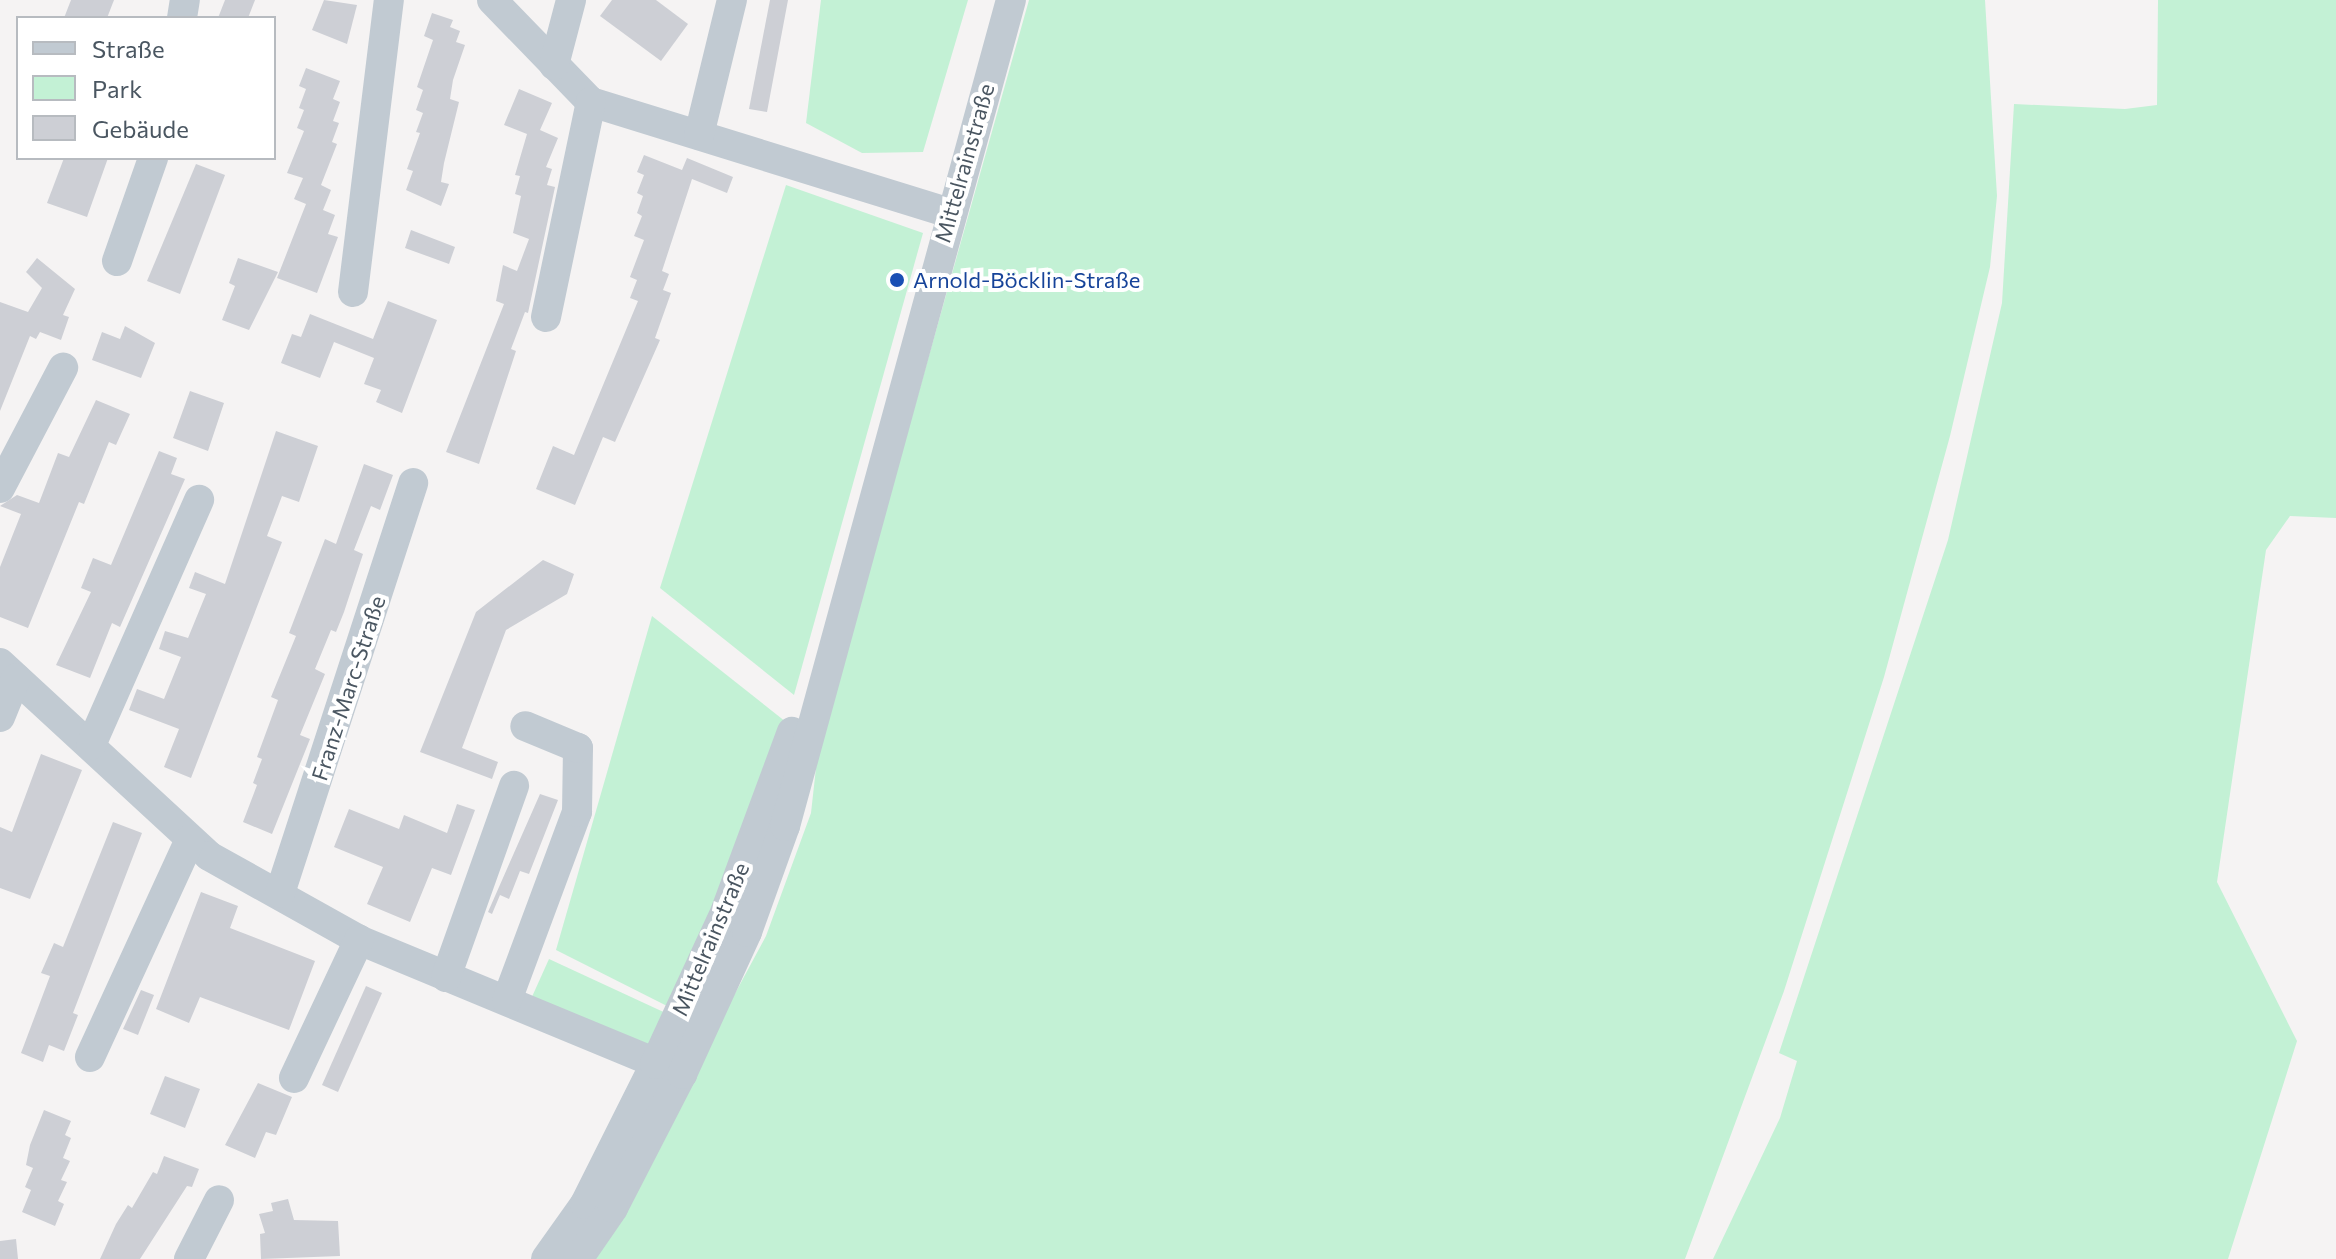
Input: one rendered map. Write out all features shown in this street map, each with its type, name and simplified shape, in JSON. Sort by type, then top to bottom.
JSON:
[{"type":"street","points":[[353,292],[389,0]]},
{"type":"street","points":[[492,0],[591,102],[949,213]]},
{"type":"street","points":[[554,65],[571,0]]},
{"type":"street","points":[[699,135],[732,0]]},
{"type":"street","name":"Mittelrainstraße","points":[[578,1259],[613,1208],[843,603],[949,213],[1011,0]]},
{"type":"street","points":[[546,317],[591,102]]},
{"type":"street","points":[[117,261],[152,160]]},
{"type":"street","points":[[0,488],[63,368]]},
{"type":"street","name":"Franz-Marc-Straße","points":[[280,893],[413,483]]},
{"type":"street","points":[[91,745],[199,500]]},
{"type":"street","points":[[8,670],[190,840],[359,940],[668,1069]]},
{"type":"street","points":[[0,717],[8,670]]},
{"type":"street","points":[[507,1000],[577,812],[578,748],[525,726]]},
{"type":"street","points":[[446,977],[514,786]]},
{"type":"street","points":[[90,1057],[190,840]]},
{"type":"street","points":[[294,1078],[359,940]]},
{"type":"street","name":"Mittelrainstraße","points":[[546,1259],[585,1204],[668,1069]]},
{"type":"street","points":[[189,1259],[219,1200]]},
{"type":"green space","points":[[821,0],[968,0],[923,152],[862,153],[806,123]]},
{"type":"green space","points":[[1029,0],[1985,0],[1997,196],[1990,267],[1950,436],[1884,677],[1784,991],[1685,1259],[592,1259],[766,936],[811,813],[818,750]]},
{"type":"green space","points":[[2158,0],[2336,0],[2336,518],[2290,516],[2266,550],[2217,882],[2297,1041],[2228,1259],[1713,1259],[1780,1118],[1797,1061],[1779,1053],[1948,540],[2002,303],[2014,104],[2125,109],[2157,105]]},
{"type":"green space","points":[[786,185],[923,233],[794,695],[660,588]]},
{"type":"green space","points":[[652,616],[786,722],[671,1008],[556,950]]},
{"type":"green space","points":[[549,959],[670,1015],[650,1054],[531,999]]},
{"type":"building","points":[[71,0],[114,0],[108,16],[65,16]]},
{"type":"building","points":[[225,0],[255,0],[249,16],[219,16]]},
{"type":"building","points":[[324,0],[357,5],[347,44],[312,30]]},
{"type":"building","points":[[612,0],[656,0],[688,24],[661,61],[600,16]]},
{"type":"building","points":[[770,0],[788,0],[767,112],[749,109]]},
{"type":"building","points":[[432,13],[453,20],[450,27],[460,31],[456,42],[465,45],[450,99],[459,102],[444,163],[441,182],[449,184],[441,206],[406,190],[413,171],[407,169],[420,133],[416,132],[423,113],[416,110],[423,90],[417,87],[433,40],[424,36]]},
{"type":"building","points":[[306,68],[340,81],[333,99],[340,102],[333,121],[339,123],[332,142],[337,144],[321,185],[331,190],[323,210],[335,215],[328,234],[338,237],[317,293],[277,278],[306,204],[294,199],[303,178],[287,173],[304,131],[297,128],[304,110],[299,108],[306,89],[299,86]]},
{"type":"building","points":[[519,89],[552,103],[540,130],[558,138],[546,167],[552,169],[547,185],[555,187],[528,313],[525,312],[511,349],[516,351],[479,464],[446,452],[504,304],[496,301],[503,265],[517,271],[529,239],[513,233],[521,196],[515,194],[520,176],[515,175],[527,134],[504,125]]},
{"type":"building","points":[[644,155],[682,170],[687,158],[733,177],[727,193],[692,179],[662,271],[669,274],[663,290],[671,293],[655,338],[660,340],[615,442],[603,437],[575,505],[536,489],[553,446],[574,455],[638,301],[630,298],[637,280],[630,277],[644,240],[634,236],[642,216],[637,213],[643,196],[637,193],[644,175],[637,172]]},
{"type":"building","points":[[63,160],[107,160],[87,217],[47,203]]},
{"type":"building","points":[[196,164],[225,175],[180,294],[147,281]]},
{"type":"building","points":[[411,230],[455,247],[449,264],[405,248]]},
{"type":"building","points":[[37,258],[75,289],[63,315],[69,317],[61,340],[40,332],[36,339],[30,336],[0,411],[0,302],[28,312],[42,288],[26,272]]},
{"type":"building","points":[[238,258],[278,272],[249,330],[222,320],[235,286],[229,283]]},
{"type":"building","points":[[388,301],[437,320],[402,413],[376,402],[381,390],[364,384],[374,358],[334,342],[320,378],[281,363],[292,334],[301,337],[310,314],[373,339]]},
{"type":"building","points":[[125,326],[155,343],[141,378],[92,360],[102,332],[120,339]]},
{"type":"building","points":[[190,391],[224,403],[208,451],[173,438]]},
{"type":"building","points":[[96,400],[130,414],[116,445],[109,442],[84,504],[79,502],[28,628],[0,617],[0,567],[21,514],[0,506],[17,495],[39,503],[58,453],[69,457]]},
{"type":"building","points":[[276,431],[318,446],[299,502],[282,496],[267,536],[282,542],[191,778],[164,767],[179,729],[129,710],[137,689],[164,699],[181,657],[159,649],[165,631],[188,638],[206,594],[189,588],[195,572],[225,584]]},
{"type":"building","points":[[159,451],[177,458],[171,474],[185,479],[120,627],[112,623],[90,678],[56,665],[91,592],[81,588],[93,558],[111,565]]},
{"type":"building","points":[[364,464],[393,475],[380,510],[371,506],[354,550],[363,554],[344,612],[336,632],[331,630],[315,669],[325,674],[300,735],[310,739],[272,834],[243,822],[257,785],[253,783],[262,759],[257,757],[278,700],[271,697],[296,636],[289,633],[325,539],[336,544]]},
{"type":"building","points":[[543,560],[574,574],[567,594],[506,630],[462,748],[498,762],[492,779],[420,752],[476,612]]},
{"type":"building","points":[[41,754],[82,770],[30,899],[0,888],[0,827],[12,832]]},
{"type":"building","points":[[540,794],[558,800],[529,874],[520,871],[509,899],[500,895],[492,914],[488,912]]},
{"type":"building","points":[[457,804],[475,810],[451,875],[432,868],[410,922],[367,904],[383,867],[334,847],[349,809],[399,829],[404,815],[447,833]]},
{"type":"building","points":[[113,822],[142,833],[73,1013],[78,1015],[64,1051],[49,1045],[43,1062],[21,1053],[50,976],[41,973],[54,943],[63,947]]},
{"type":"building","points":[[201,892],[238,906],[230,928],[315,961],[289,1030],[200,997],[189,1023],[156,1009]]},
{"type":"building","points":[[366,986],[382,993],[338,1092],[322,1085]]},
{"type":"building","points":[[141,990],[154,995],[138,1035],[123,1029]]},
{"type":"building","points":[[165,1076],[200,1089],[185,1128],[150,1114]]},
{"type":"building","points":[[258,1083],[292,1097],[276,1135],[266,1132],[255,1158],[225,1145]]},
{"type":"building","points":[[44,1110],[71,1121],[65,1135],[71,1138],[63,1158],[70,1161],[61,1180],[67,1182],[58,1201],[64,1204],[55,1226],[22,1212],[31,1190],[25,1187],[33,1168],[26,1165],[30,1145]]},
{"type":"building","points":[[164,1156],[199,1169],[192,1187],[187,1186],[140,1259],[100,1259],[116,1224],[128,1205],[132,1208],[153,1172],[157,1174]]},
{"type":"building","points":[[288,1199],[294,1220],[338,1221],[340,1256],[261,1259],[260,1234],[265,1233],[259,1214],[273,1211],[271,1203]]},
{"type":"building","points":[[16,1239],[18,1259],[0,1259],[0,1241]]},
{"type":"place","name":"Arnold-Böcklin-Straße","points":[[897,280]]}]
